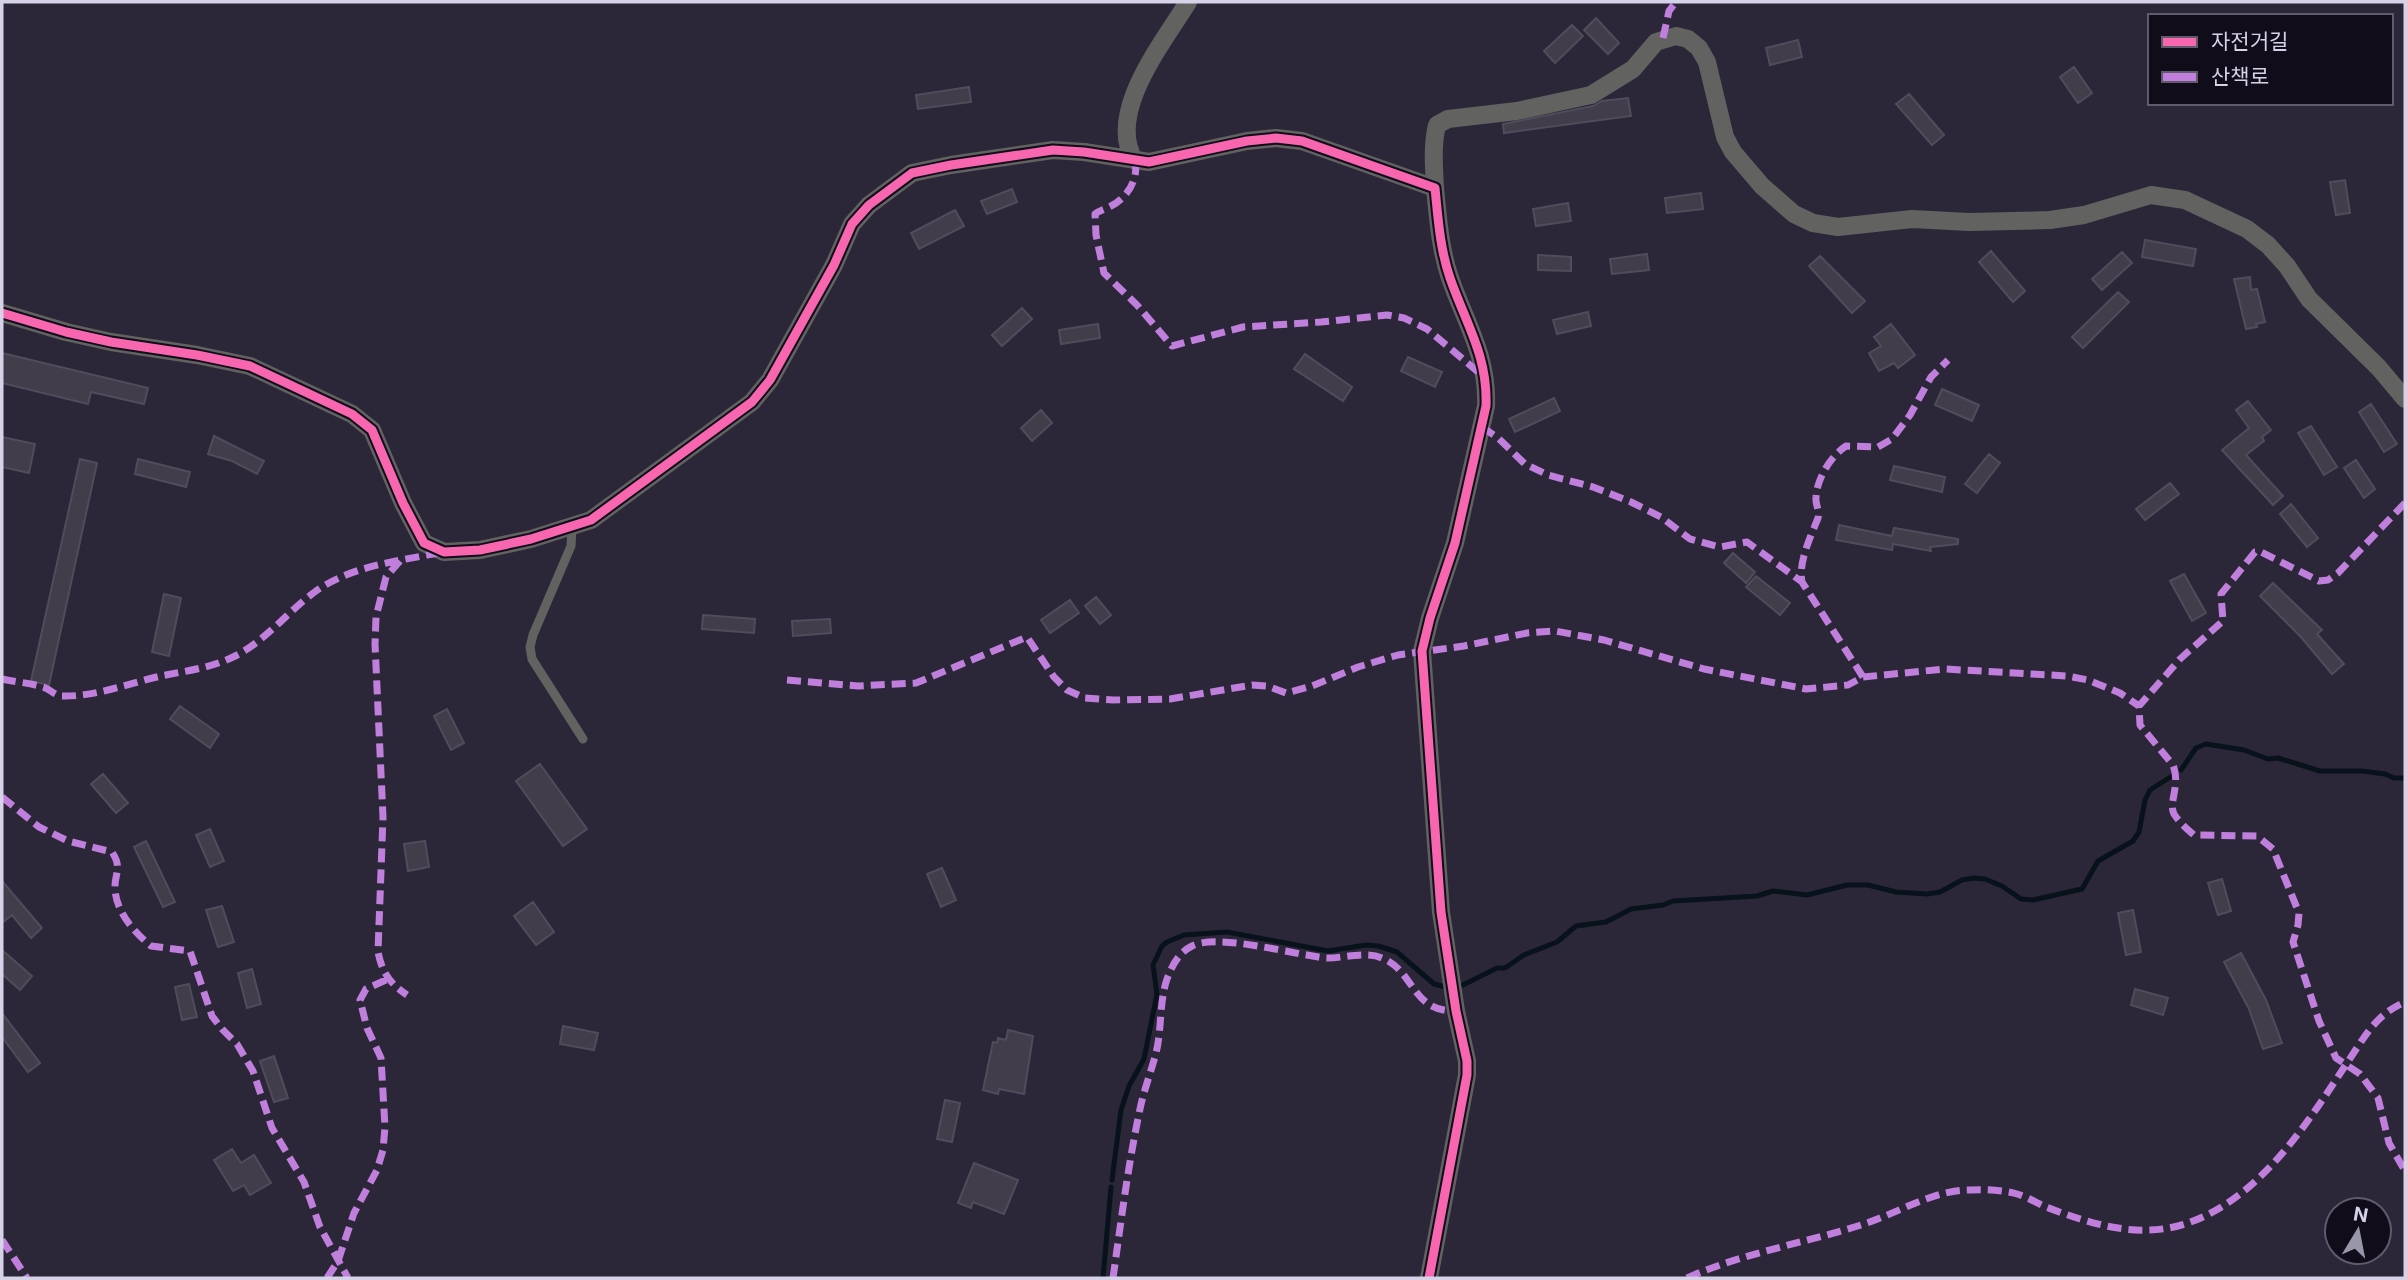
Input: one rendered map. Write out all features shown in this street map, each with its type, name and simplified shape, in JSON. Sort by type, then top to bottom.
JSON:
[{"type":"street","points":[[1135,161],[1125,140],[1129,106],[1140,82],[1188,2]]},
{"type":"street","points":[[1429,1278],[1467,1075],[1467,1061],[1456,1011],[1441,912],[1422,651],[1455,543],[1486,407],[1487,388],[1483,364],[1449,276],[1441,245],[1433,149],[1437,125],[1448,119],[1517,111],[1591,95],[1633,69],[1656,42],[1676,36],[1688,39],[1699,48],[1707,62],[1726,137],[1733,152],[1762,186],[1794,214],[1813,223],[1838,227],[1912,219],[1969,222],[2050,220],[2084,215],[2151,195],[2185,200],[2247,229],[2268,245],[2287,266],[2309,299],[2379,368],[2405,399]]},
{"type":"street","points":[[2,313],[111,342],[250,366],[309,392],[352,414],[372,430],[403,503],[424,543],[444,552],[480,550],[572,528],[591,520],[752,402],[770,380],[834,265],[852,224],[869,205],[912,173],[1053,150],[1149,162],[1247,141],[1276,138],[1303,141],[1435,188]]},
{"type":"lane","points":[[572,528],[571,546],[530,647],[532,659],[583,739]]},
{"type":"building","points":[[1596,18],[1619,43],[1608,54],[1584,30]]},
{"type":"building","points":[[1572,25],[1583,36],[1555,63],[1544,51]]},
{"type":"building","points":[[1798,40],[1802,57],[1770,65],[1766,48]]},
{"type":"building","points":[[2074,67],[2092,93],[2078,103],[2060,77]]},
{"type":"building","points":[[969,87],[971,102],[918,109],[916,95]]},
{"type":"building","points":[[1909,94],[1944,135],[1932,145],[1896,104]]},
{"type":"building","points":[[1628,98],[1631,116],[1504,133],[1503,124],[1593,106],[1602,101]]},
{"type":"building","points":[[2345,180],[2350,213],[2336,215],[2330,182]]},
{"type":"building","points":[[1012,189],[1017,202],[987,214],[981,201]]},
{"type":"building","points":[[1701,193],[1703,209],[1667,213],[1665,198]]},
{"type":"building","points":[[1568,203],[1571,221],[1536,226],[1533,209]]},
{"type":"building","points":[[955,210],[964,226],[919,249],[911,233]]},
{"type":"building","points":[[2145,240],[2196,249],[2193,266],[2142,257]]},
{"type":"building","points":[[1991,251],[2025,291],[2013,302],[1979,262]]},
{"type":"building","points":[[2122,252],[2132,263],[2102,290],[2092,279]]},
{"type":"building","points":[[1647,254],[1649,270],[1612,274],[1610,259]]},
{"type":"building","points":[[1538,255],[1571,257],[1571,271],[1538,270]]},
{"type":"building","points":[[1820,256],[1865,301],[1852,313],[1809,266]]},
{"type":"building","points":[[2250,277],[2251,290],[2257,289],[2265,322],[2246,329],[2234,279]]},
{"type":"building","points":[[2118,292],[2129,302],[2083,348],[2072,337]]},
{"type":"building","points":[[1022,308],[1032,319],[1002,346],[992,335]]},
{"type":"building","points":[[1588,312],[1591,326],[1557,334],[1553,320]]},
{"type":"building","points":[[1098,324],[1100,338],[1061,344],[1059,330]]},
{"type":"building","points":[[1891,324],[1915,355],[1898,368],[1894,363],[1879,371],[1869,353],[1881,346],[1874,337]]},
{"type":"building","points":[[2,353],[148,388],[144,404],[91,392],[88,404],[2,383]]},
{"type":"building","points":[[1305,354],[1352,387],[1343,401],[1294,369]]},
{"type":"building","points":[[1408,357],[1442,372],[1435,387],[1401,371]]},
{"type":"building","points":[[1942,389],[1979,405],[1972,421],[1935,405]]},
{"type":"building","points":[[1554,398],[1560,411],[1515,432],[1509,419]]},
{"type":"building","points":[[2248,401],[2271,430],[2262,437],[2264,441],[2246,455],[2283,496],[2273,505],[2222,450],[2249,428],[2236,410]]},
{"type":"building","points":[[2371,404],[2397,444],[2384,452],[2359,412]]},
{"type":"building","points":[[1041,410],[1052,423],[1032,441],[1021,428]]},
{"type":"building","points":[[2311,426],[2337,467],[2324,475],[2298,433]]},
{"type":"building","points":[[214,436],[264,461],[257,474],[232,461],[208,454]]},
{"type":"building","points":[[2,437],[35,444],[29,473],[2,467]]},
{"type":"building","points":[[1989,454],[2000,463],[1977,493],[1965,484]]},
{"type":"building","points":[[80,459],[97,463],[49,685],[31,681]]},
{"type":"building","points":[[138,459],[190,472],[186,487],[135,474]]},
{"type":"building","points":[[2356,460],[2375,489],[2364,498],[2344,468]]},
{"type":"building","points":[[1894,466],[1945,477],[1942,492],[1890,480]]},
{"type":"building","points":[[2170,483],[2179,494],[2145,520],[2136,509]]},
{"type":"building","points":[[2291,504],[2318,538],[2307,547],[2280,514]]},
{"type":"building","points":[[1839,525],[1892,536],[1894,528],[1958,539],[1958,544],[1930,547],[1931,551],[1893,544],[1892,550],[1836,540]]},
{"type":"building","points":[[1733,553],[1755,572],[1746,583],[1724,563]]},
{"type":"building","points":[[2184,574],[2206,613],[2192,621],[2170,581]]},
{"type":"building","points":[[1756,576],[1790,603],[1780,615],[1746,587]]},
{"type":"building","points":[[2273,583],[2322,630],[2317,634],[2344,664],[2332,674],[2300,636],[2260,596]]},
{"type":"building","points":[[164,594],[181,598],[169,656],[152,652]]},
{"type":"building","points":[[1096,597],[1111,615],[1100,624],[1085,606]]},
{"type":"building","points":[[1070,600],[1079,613],[1050,633],[1041,620]]},
{"type":"building","points":[[703,615],[755,619],[754,633],[702,629]]},
{"type":"building","points":[[830,619],[831,633],[793,636],[792,621]]},
{"type":"building","points":[[180,706],[219,734],[210,748],[170,719]]},
{"type":"building","points":[[447,709],[464,743],[451,750],[434,716]]},
{"type":"building","points":[[540,764],[587,829],[563,846],[516,781]]},
{"type":"building","points":[[103,774],[128,803],[116,813],[91,784]]},
{"type":"building","points":[[210,829],[224,861],[210,867],[196,835]]},
{"type":"building","points":[[146,841],[175,902],[163,907],[134,847]]},
{"type":"building","points":[[425,841],[429,867],[408,871],[404,844]]},
{"type":"building","points":[[942,868],[956,900],[941,907],[927,874]]},
{"type":"building","points":[[2222,879],[2231,911],[2218,915],[2208,883]]},
{"type":"building","points":[[2,881],[42,928],[31,938],[12,915],[2,923]]},
{"type":"building","points":[[533,902],[554,932],[536,945],[514,916]]},
{"type":"building","points":[[222,906],[234,942],[218,947],[206,910]]},
{"type":"building","points":[[2133,910],[2141,952],[2126,955],[2118,913]]},
{"type":"building","points":[[2,950],[32,976],[20,990],[2,974]]},
{"type":"building","points":[[2241,953],[2266,1000],[2282,1043],[2263,1049],[2249,1009],[2224,962]]},
{"type":"building","points":[[252,969],[261,1004],[247,1008],[238,973]]},
{"type":"building","points":[[189,984],[197,1017],[182,1020],[175,987]]},
{"type":"building","points":[[2135,989],[2168,998],[2163,1015],[2131,1005]]},
{"type":"building","points":[[2,1013],[40,1063],[28,1072],[2,1037]]},
{"type":"building","points":[[563,1026],[598,1033],[594,1050],[560,1044]]},
{"type":"building","points":[[1008,1030],[1033,1036],[1024,1094],[999,1089],[998,1094],[983,1090],[993,1042],[997,1043],[998,1038],[1006,1040]]},
{"type":"building","points":[[274,1056],[288,1098],[274,1102],[260,1061]]},
{"type":"building","points":[[945,1100],[960,1103],[952,1142],[937,1139]]},
{"type":"building","points":[[232,1149],[241,1163],[254,1155],[271,1183],[250,1195],[244,1185],[233,1191],[214,1160]]},
{"type":"building","points":[[974,1163],[1018,1180],[1004,1214],[973,1202],[971,1208],[958,1203]]},
{"type":"waterway","points":[[2181,770],[2196,748],[2206,744],[2244,750],[2268,759],[2278,758],[2320,771],[2362,771],[2405,778]]},
{"type":"waterway","points":[[1463,985],[1557,942],[1576,926],[1606,922],[1631,909],[1673,901],[1757,896],[1773,891],[1807,895],[1847,885],[1868,885],[1896,892],[1927,894],[1940,892],[1962,880],[1974,878],[2002,886],[2021,899],[2033,900],[2082,889],[2098,861],[2133,841],[2139,832],[2145,800],[2150,790],[2172,776]]},
{"type":"waterway","points":[[1112,1180],[1121,1110],[1129,1086],[1144,1059],[1157,994],[1153,965],[1162,946],[1167,942],[1184,935],[1227,932],[1328,951],[1366,945],[1378,946],[1397,952],[1434,984],[1445,987]]},
{"type":"waterway","points":[[1103,1278],[1111,1187]]},
{"type":"marked path","points":[[1663,38],[1669,11],[1676,2]]},
{"type":"marked path","points":[[1135,161],[1135,174],[1127,193],[1117,203],[1095,214],[1096,235],[1104,273],[1137,305],[1172,346],[1243,327],[1387,315],[1404,318],[1427,329],[1483,376]]},
{"type":"marked path","points":[[1863,677],[1802,582],[1803,558],[1818,515],[1816,500],[1819,482],[1826,468],[1846,446],[1878,447],[1892,439],[1910,415],[1931,377],[1948,360]]},
{"type":"marked path","points":[[1482,427],[1525,464],[1548,475],[1593,487],[1631,502],[1661,517],[1690,539],[1720,547],[1747,542],[1802,582]]},
{"type":"marked path","points":[[2405,503],[2338,573],[2328,580],[2319,581],[2261,552],[2255,552],[2221,594],[2223,621],[2180,659],[2139,706],[2140,725],[2173,765],[2176,780],[2172,805],[2174,814],[2181,823],[2194,835],[2257,836],[2273,849],[2299,913],[2293,942],[2319,1021],[2336,1058],[2360,1074],[2378,1098],[2389,1143],[2405,1171]]},
{"type":"marked path","points":[[2,679],[33,684],[59,696],[75,696],[207,667],[245,651],[330,582],[377,565],[443,552]]},
{"type":"marked path","points":[[400,561],[386,577],[376,617],[383,817],[378,952],[387,976],[407,995]]},
{"type":"marked path","points":[[787,680],[858,686],[916,683],[1027,637],[1054,677],[1067,690],[1085,698],[1170,699],[1252,685],[1267,686],[1286,693],[1398,655],[1464,646],[1527,633],[1555,631],[1604,640],[1704,669],[1806,689],[1848,685],[1863,677],[1945,669],[2067,676],[2088,680],[2120,693],[2139,706]]},
{"type":"marked path","points":[[2,797],[39,827],[68,841],[112,852],[118,867],[116,898],[123,914],[138,935],[151,946],[190,951],[212,1016],[237,1044],[253,1071],[272,1128],[304,1182],[320,1227],[348,1278]]},
{"type":"marked path","points":[[1113,1278],[1132,1151],[1158,1044],[1164,988],[1173,965],[1187,949],[1202,943],[1216,942],[1248,944],[1325,958],[1376,956],[1393,964],[1430,1005],[1441,1010],[1456,1011]]},
{"type":"marked path","points":[[327,1278],[338,1261],[354,1213],[377,1170],[383,1150],[385,1127],[381,1058],[367,1028],[360,1000],[366,989],[388,979]]},
{"type":"marked path","points":[[1687,1278],[1752,1255],[1864,1224],[1929,1198],[1956,1191],[1988,1190],[2012,1193],[2063,1213],[2114,1228],[2149,1230],[2185,1224],[2211,1213],[2257,1180],[2296,1136],[2370,1029],[2394,1007],[2405,1002]]},
{"type":"marked path","points":[[2,1240],[27,1278]]},
{"type":"cycle path","points":[[2,313],[111,342],[250,366],[352,414],[372,430],[403,503],[424,543],[444,552],[480,550],[531,539],[591,520],[752,402],[770,380],[834,265],[852,224],[869,205],[912,173],[1053,150],[1149,162],[1247,141],[1276,138],[1302,141],[1435,188],[1444,256],[1480,356],[1486,388],[1486,406],[1455,543],[1422,651],[1441,912],[1456,1011],[1467,1061],[1467,1075],[1429,1278]]}]
